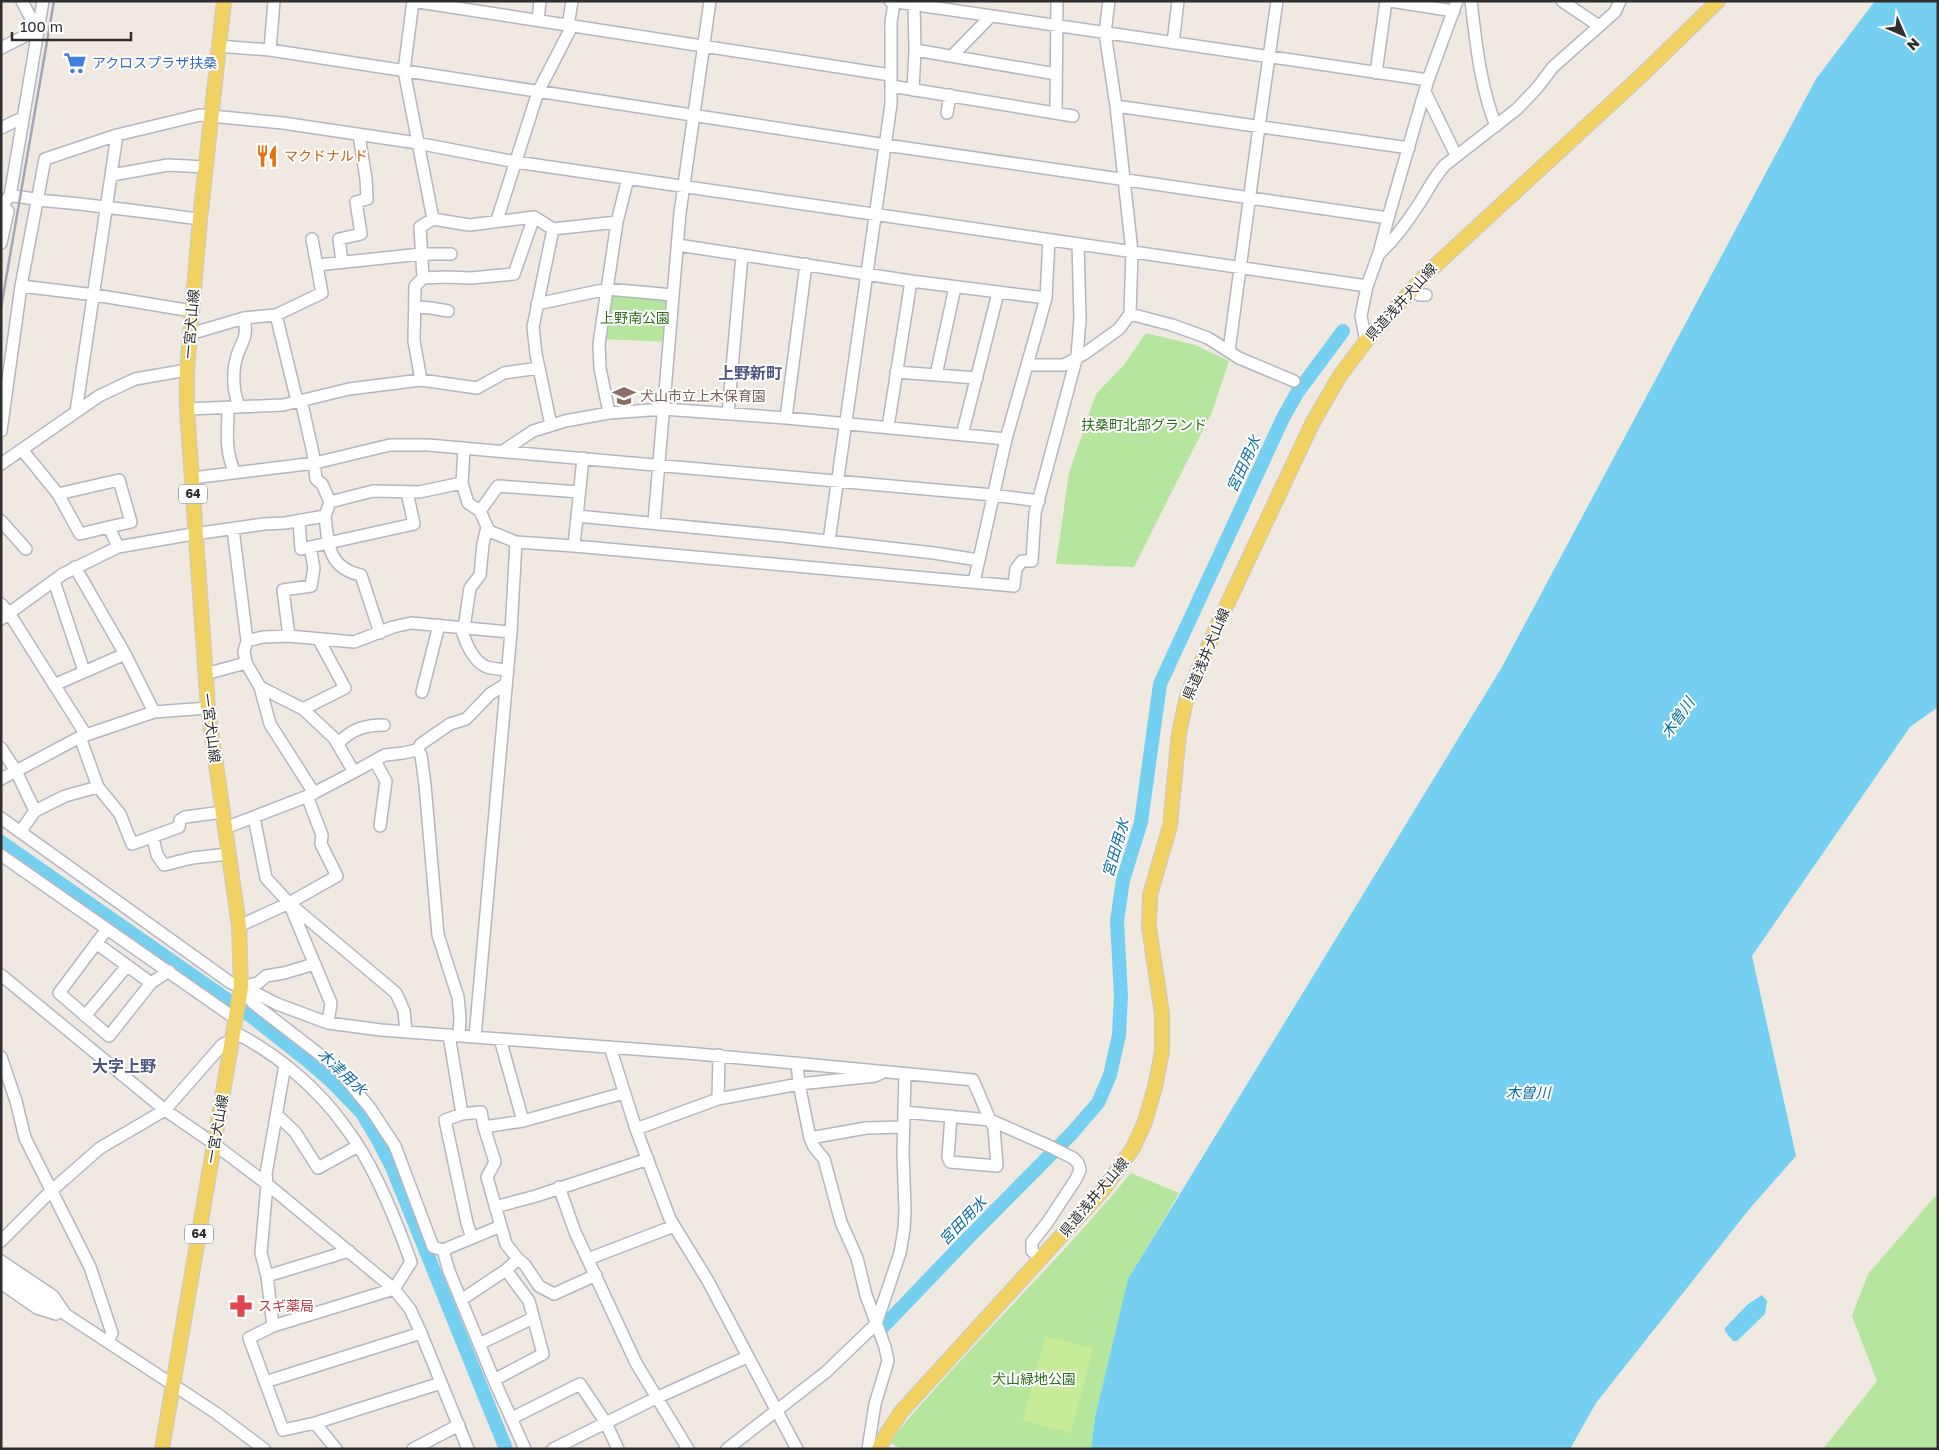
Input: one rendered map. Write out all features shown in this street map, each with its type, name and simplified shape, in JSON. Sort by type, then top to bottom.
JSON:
[{"type":"main road","name":"一宮犬山線","points":[[162,1449],[241,987],[239,926],[208,708],[186,409],[187,370],[200,219],[224,1]]},
{"type":"main road","name":"県道浅井犬山線","points":[[879,1449],[901,1412],[1103,1190],[1133,1148],[1145,1122],[1155,1088],[1162,1052],[1162,1014],[1150,927],[1150,895],[1170,826],[1179,733],[1187,696],[1312,424],[1366,340],[1412,289],[1454,247],[1642,75],[1718,1]]},
{"type":"street","points":[[22,1],[37,30]]},
{"type":"street","points":[[1,243],[8,212],[4,203],[22,118],[43,1]]},
{"type":"street","points":[[270,50],[274,1]]},
{"type":"street","points":[[433,219],[404,71],[412,1],[704,46],[891,80],[913,90],[1073,116]]},
{"type":"street","points":[[538,20],[540,1]]},
{"type":"street","points":[[497,220],[538,92],[570,26],[572,1]]},
{"type":"street","points":[[654,522],[683,186],[710,1]]},
{"type":"street","points":[[890,1],[914,5],[949,6],[990,17],[1376,73],[1426,86]]},
{"type":"street","points":[[1056,112],[1057,1]]},
{"type":"street","points":[[1027,365],[1064,365],[1119,329],[1130,314],[1132,252],[1116,106],[1105,33],[1110,1]]},
{"type":"street","points":[[1173,43],[1178,1]]},
{"type":"street","points":[[1229,351],[1249,197],[1278,1]]},
{"type":"street","points":[[1376,73],[1386,1]]},
{"type":"street","points":[[1366,340],[1361,316],[1367,286],[1380,254],[1388,218],[1426,86],[1455,6],[1390,1]]},
{"type":"street","points":[[1471,1],[1475,44],[1480,69],[1496,126]]},
{"type":"street","points":[[1562,1],[1599,26]]},
{"type":"street","points":[[1380,254],[1419,205],[1435,176],[1456,155],[1517,109],[1537,88],[1553,67],[1615,12],[1620,1]]},
{"type":"street","points":[[829,541],[892,104],[891,23],[894,2]]},
{"type":"street","points":[[913,90],[915,50],[914,5]]},
{"type":"street","points":[[952,56],[990,17]]},
{"type":"street","points":[[1,48],[37,30]]},
{"type":"street","points":[[218,46],[270,50],[886,145],[1388,218]]},
{"type":"street","points":[[915,50],[1056,74]]},
{"type":"street","points":[[1426,86],[1456,155]]},
{"type":"street","points":[[947,113],[950,96]]},
{"type":"street","points":[[1116,106],[1409,148]]},
{"type":"street","points":[[1,431],[21,286],[45,159],[117,135],[194,115],[211,115],[227,119],[284,123],[417,143],[516,162],[1367,286]]},
{"type":"street","points":[[1,128],[22,118]]},
{"type":"street","points":[[76,412],[117,135]]},
{"type":"street","points":[[342,262],[339,239],[361,234],[356,202],[366,199],[366,179],[359,135]]},
{"type":"street","points":[[112,175],[168,165],[205,167]]},
{"type":"street","points":[[609,413],[600,368],[599,344],[617,222],[628,178]]},
{"type":"street","points":[[4,203],[20,196],[37,200],[107,206],[200,219]]},
{"type":"street","points":[[423,278],[420,227],[433,219],[469,224],[534,217],[553,229],[617,222]]},
{"type":"street","points":[[421,380],[414,341],[415,286],[423,278],[471,278],[514,274],[534,217]]},
{"type":"street","points":[[550,425],[533,327],[553,229]]},
{"type":"street","points":[[190,334],[244,318],[276,315],[322,293],[312,239]]},
{"type":"street","points":[[974,582],[992,494],[1046,298],[1049,240]]},
{"type":"street","points":[[464,448],[462,483],[468,503],[480,511],[489,531],[516,542],[1014,586],[1016,569],[1022,561],[1032,561],[1035,512],[1077,358],[1080,319],[1078,244]]},
{"type":"street","points":[[678,245],[911,281],[1046,298]]},
{"type":"street","points":[[317,266],[421,254],[451,254]]},
{"type":"street","points":[[728,414],[742,255]]},
{"type":"street","points":[[786,418],[806,264]]},
{"type":"street","points":[[888,428],[911,281]]},
{"type":"street","points":[[21,286],[192,310]]},
{"type":"street","points":[[936,375],[955,287]]},
{"type":"street","points":[[537,304],[607,288],[673,295]]},
{"type":"street","points":[[1412,289],[1419,295],[1426,295]]},
{"type":"street","points":[[962,435],[998,293]]},
{"type":"street","points":[[414,307],[448,311]]},
{"type":"street","points":[[1130,314],[1208,338],[1239,358],[1294,381]]},
{"type":"street","points":[[276,315],[315,463],[316,479],[322,484],[330,502],[325,516],[328,543],[336,564],[350,573],[361,575],[380,633]]},
{"type":"street","points":[[235,473],[229,460],[227,449],[234,406],[236,357],[243,344],[245,333],[244,318]]},
{"type":"street","points":[[186,409],[282,405],[349,389],[421,380],[477,388],[504,373],[539,368]]},
{"type":"street","points":[[1,464],[99,396],[135,379],[187,370]]},
{"type":"street","points":[[896,372],[977,378]]},
{"type":"street","points":[[503,451],[533,430],[550,425],[609,413],[664,408],[1006,439]]},
{"type":"street","points":[[192,478],[315,463],[390,445],[503,451],[992,494],[1038,501]]},
{"type":"street","points":[[23,450],[58,494],[80,534],[131,522],[119,480],[58,494]]},
{"type":"street","points":[[574,546],[583,458]]},
{"type":"street","points":[[330,502],[373,491],[419,492],[462,483]]},
{"type":"street","points":[[480,511],[498,486],[580,492]]},
{"type":"street","points":[[299,521],[301,549],[414,524],[407,492]]},
{"type":"street","points":[[223,812],[183,817],[179,822],[179,827],[153,838],[130,843],[120,814],[98,787],[83,736],[54,685],[4,612],[75,567],[118,547],[325,516]]},
{"type":"street","points":[[577,516],[654,522],[671,526],[829,541],[978,560]]},
{"type":"street","points":[[1,521],[26,549]]},
{"type":"street","points":[[109,527],[118,547]]},
{"type":"street","points":[[487,527],[483,544],[480,576],[470,588],[462,628],[467,644],[483,664],[488,667],[507,670]]},
{"type":"street","points":[[233,529],[247,642],[244,651],[246,663],[260,687],[270,724],[311,794],[322,835],[322,844],[338,876],[288,903],[239,926]]},
{"type":"street","points":[[475,1037],[511,632],[516,542]]},
{"type":"street","points":[[290,636],[283,590],[311,586],[314,568],[310,547]]},
{"type":"street","points":[[75,567],[125,654],[154,712]]},
{"type":"street","points":[[54,581],[84,671]]},
{"type":"street","points":[[247,642],[263,637],[290,636],[354,642],[411,623],[511,632]]},
{"type":"street","points":[[422,692],[439,625]]},
{"type":"street","points":[[303,709],[345,688],[319,640]]},
{"type":"street","points":[[54,685],[125,654]]},
{"type":"street","points":[[205,674],[246,663]]},
{"type":"street","points":[[225,828],[311,794],[386,755],[417,750],[422,744],[450,724],[466,719],[490,694],[506,684]]},
{"type":"street","points":[[260,687],[303,709],[334,738],[354,772]]},
{"type":"street","points":[[1,779],[83,736],[154,712],[208,708]]},
{"type":"street","points":[[338,744],[344,737],[365,725],[384,725]]},
{"type":"street","points":[[1,748],[16,771],[36,812]]},
{"type":"street","points":[[417,750],[421,755],[425,786],[438,935],[458,997],[460,1017],[454,1036],[462,1114]]},
{"type":"street","points":[[375,761],[386,781],[380,826]]},
{"type":"street","points":[[20,832],[36,812],[65,796],[98,787]]},
{"type":"street","points":[[254,817],[266,878],[288,903],[396,993],[404,1011],[406,1032]]},
{"type":"street","points":[[1,818],[231,983],[276,1004],[328,1023],[454,1036],[797,1062],[973,1080],[994,1128],[997,1166],[950,1162],[948,1157],[951,1116]]},
{"type":"street","points":[[153,838],[157,855],[164,865],[192,858],[229,854]]},
{"type":"street","points":[[1,855],[169,971],[234,1032],[249,1040],[305,1082],[347,1128],[378,1183],[402,1236],[411,1262],[394,1289],[273,1326],[249,1338],[283,1430],[316,1422],[441,1383]]},
{"type":"street","points":[[288,903],[331,1003],[328,1023]]},
{"type":"street","points":[[107,929],[59,993],[109,1036],[151,983],[169,971]]},
{"type":"street","points":[[96,943],[151,983]]},
{"type":"street","points":[[241,987],[258,982],[266,976],[314,964]]},
{"type":"street","points":[[85,1016],[127,966]]},
{"type":"street","points":[[1,975],[165,1110],[267,1184],[394,1289],[410,1310],[422,1333],[468,1449]]},
{"type":"street","points":[[241,987],[253,1003],[337,1068],[370,1108],[395,1146],[433,1247],[443,1250],[501,1226]]},
{"type":"street","points":[[1,1241],[51,1191],[100,1148],[165,1110],[234,1032]]},
{"type":"street","points":[[500,1039],[523,1121]]},
{"type":"street","points":[[610,1047],[636,1129],[674,1226],[708,1281],[797,1449]]},
{"type":"street","points":[[718,1099],[719,1056]]},
{"type":"street","points":[[1,1057],[16,1101],[25,1138],[90,1267],[112,1334],[108,1342]]},
{"type":"street","points":[[797,1062],[799,1084],[810,1138],[814,1147],[824,1159],[841,1222],[857,1258],[866,1295],[888,1361],[876,1404],[868,1449]]},
{"type":"street","points":[[273,1326],[267,1276],[261,1253],[267,1184],[266,1174],[285,1066]]},
{"type":"street","points":[[636,1129],[718,1099],[799,1084],[875,1076],[886,1070]]},
{"type":"street","points":[[727,1449],[826,1372],[876,1324],[900,1253],[904,1229],[905,1074]]},
{"type":"street","points":[[484,1127],[523,1121],[624,1094]]},
{"type":"street","points":[[472,1238],[466,1223],[445,1120],[462,1114],[481,1112],[495,1162],[487,1177],[506,1244],[518,1260],[526,1264],[539,1286],[554,1294],[596,1275]]},
{"type":"street","points":[[904,1112],[990,1120],[1048,1145],[1073,1158],[1078,1163],[1080,1170],[1076,1179],[1052,1216],[1032,1242],[1032,1250],[1041,1259]]},
{"type":"street","points":[[277,1115],[295,1132],[318,1168],[358,1146]]},
{"type":"street","points":[[810,1138],[866,1128],[904,1127]]},
{"type":"street","points":[[495,1208],[648,1159]]},
{"type":"street","points":[[559,1187],[575,1232],[621,1331],[656,1398],[688,1449]]},
{"type":"street","points":[[588,1259],[674,1226]]},
{"type":"street","points":[[443,1250],[448,1271],[494,1380],[526,1449]]},
{"type":"street","points":[[267,1276],[349,1251]]},
{"type":"street","points":[[461,1300],[518,1260]]},
{"type":"street","points":[[1,1261],[54,1296],[68,1317]]},
{"type":"street","points":[[494,1380],[543,1354],[529,1301],[506,1270]]},
{"type":"street","points":[[1,1272],[174,1385],[264,1449]]},
{"type":"street","points":[[1,1283],[37,1308],[68,1317]]},
{"type":"street","points":[[479,1344],[533,1318]]},
{"type":"street","points":[[265,1382],[422,1333]]},
{"type":"street","points":[[553,1449],[656,1398],[747,1357]]},
{"type":"street","points":[[512,1418],[580,1384],[606,1422],[618,1449]]},
{"type":"street","points":[[316,1422],[336,1449]]},
{"type":"street","points":[[413,1449],[459,1425]]},
{"type":"green space","name":"上野南公園","points":[[612,293],[668,299],[667,342],[601,339]]},
{"type":"green space","name":"扶桑町北部グランド","points":[[1146,333],[1195,345],[1229,361],[1212,412],[1134,567],[1056,564],[1069,473],[1096,394],[1124,365]]},
{"type":"green space","name":"犬山緑地公園","points":[[1131,1173],[1179,1193],[1128,1280],[1095,1417],[1091,1449],[901,1449],[889,1442],[948,1374],[1072,1241]]},
{"type":"green space","points":[[1938,1193],[1938,1449],[1823,1449],[1877,1381],[1852,1316],[1868,1274]]},
{"type":"green space","points":[[1045,1336],[1093,1348],[1071,1433],[1023,1421]]},
{"type":"water","name":"木曽川","points":[[1875,1],[1938,1],[1938,707],[1910,727],[1752,956],[1796,1156],[1751,1207],[1596,1403],[1570,1449],[1091,1449],[1095,1417],[1128,1279],[1502,667],[1816,79]]},
{"type":"water","points":[[1762,1295],[1767,1301],[1765,1314],[1737,1341],[1733,1341],[1725,1331],[1725,1328],[1748,1304]]},
{"type":"waterway","name":"宮田用水","points":[[881,1329],[1072,1133],[1098,1103],[1110,1075],[1119,1035],[1121,996],[1117,921],[1123,880],[1141,822],[1160,684],[1283,418],[1297,393],[1343,331]]},
{"type":"waterway","name":"木津用水","points":[[1,842],[255,1019],[331,1081],[362,1113],[392,1167],[506,1449]]},
{"type":"railway","points":[[1,308],[54,1]]},
{"type":"place","name":"アクロスプラザ扶桑","points":[[75,63]]},
{"type":"place","name":"マクドナルド","points":[[267,156]]},
{"type":"place","name":"犬山市立上木保育園","points":[[624,396]]},
{"type":"place","name":"スギ薬局","points":[[241,1306]]},
{"type":"district","name":"上野新町","points":[[750,373]]},
{"type":"district","name":"大字上野","points":[[124,1066]]}]
